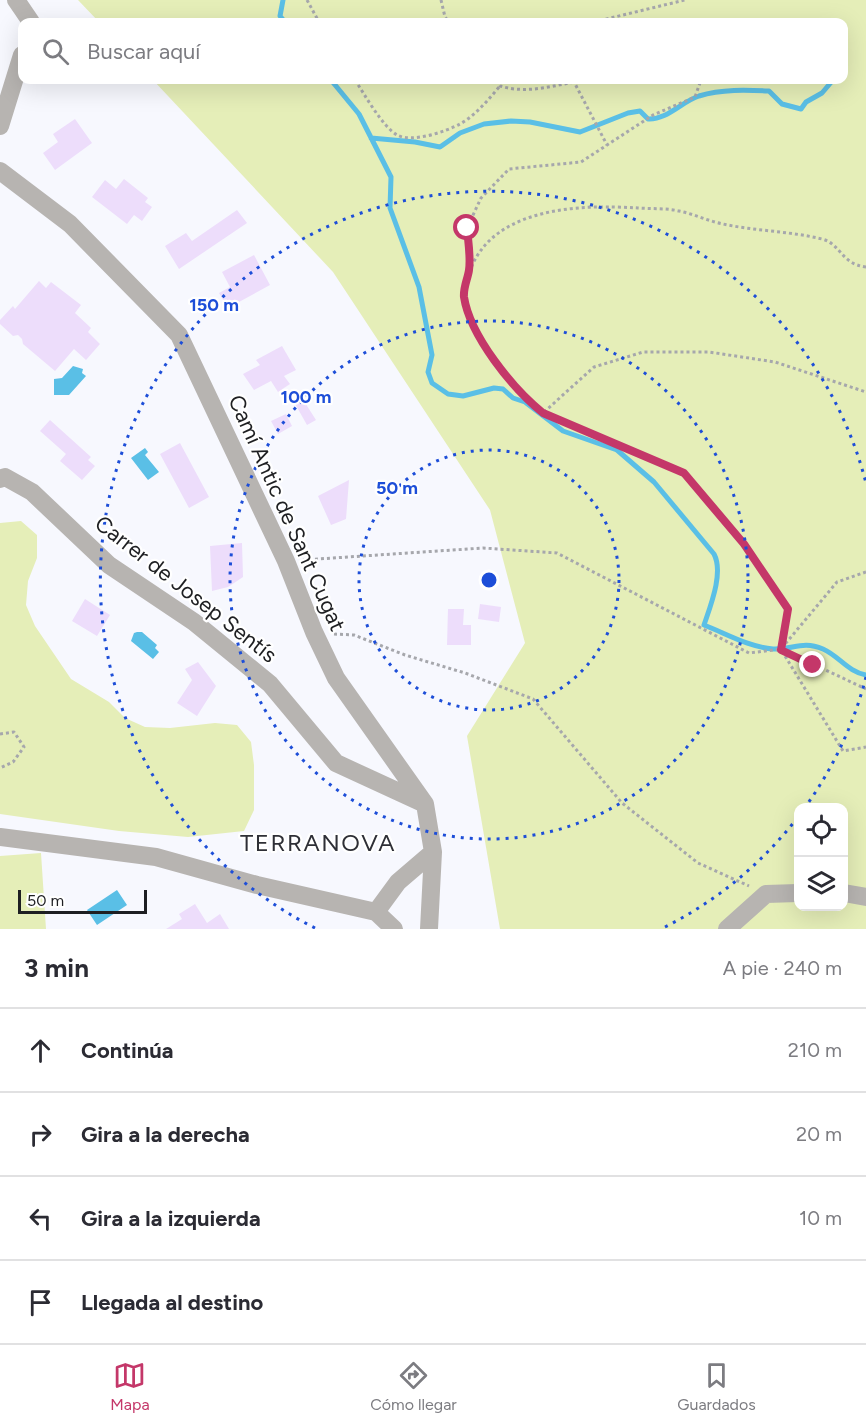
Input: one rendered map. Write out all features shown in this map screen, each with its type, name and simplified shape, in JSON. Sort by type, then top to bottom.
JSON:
[{"type":"street","points":[[16,0],[28,18]]},
{"type":"street","points":[[0,126],[18,68]]},
{"type":"street","name":"Camí Antic de Sant Cugat","points":[[0,171],[70,224],[179,335],[286,561],[314,632],[336,678],[425,804],[433,852],[429,929]]},
{"type":"street","name":"Carrer de Josep Sentís","points":[[0,479],[5,477],[32,492],[109,565],[194,622],[270,684],[336,763],[425,804]]},
{"type":"street","points":[[0,837],[156,857],[257,885],[376,912],[394,929]]},
{"type":"street","points":[[376,912],[398,882],[433,852]]},
{"type":"street","points":[[727,929],[766,894],[794,893]]},
{"type":"street","points":[[848,894],[866,897]]},
{"type":"path","points":[[307,0],[317,18]]},
{"type":"path","points":[[441,0],[446,18]]},
{"type":"path","points":[[608,18],[685,0]]},
{"type":"path","points":[[357,84],[373,109],[396,134],[410,139],[431,135],[459,124],[482,107],[500,86],[515,91],[564,84]]},
{"type":"path","points":[[575,84],[607,145]]},
{"type":"path","points":[[700,84],[695,97],[653,115],[581,162],[509,169],[481,198],[467,228],[470,268],[463,295],[472,321],[494,360],[527,400],[543,413],[684,473],[744,544],[788,609],[781,650],[843,751],[866,747]]},
{"type":"path","points":[[470,268],[486,244],[508,226],[531,216],[557,210],[603,205],[678,211],[723,224],[825,240],[854,265],[866,267]]},
{"type":"path","points":[[543,413],[594,367],[643,352],[710,352],[775,362],[866,392]]},
{"type":"path","points":[[286,561],[483,548],[557,554],[749,652],[781,650],[866,689]]},
{"type":"path","points":[[781,650],[837,582],[866,572]]},
{"type":"path","points":[[314,632],[354,635],[533,699],[622,803],[698,863],[766,894]]},
{"type":"path","points":[[0,734],[14,732],[24,747],[13,762],[0,768]]},
{"type":"green space","points":[[78,0],[866,0],[866,929],[500,929],[467,736],[525,643],[490,510],[333,272],[157,84],[848,84],[848,18],[95,18]]},
{"type":"green space","points":[[21,521],[37,535],[37,558],[28,581],[26,605],[35,626],[71,679],[109,702],[125,718],[145,727],[170,728],[215,723],[237,725],[251,742],[254,765],[254,810],[244,831],[188,837],[119,831],[0,814],[0,523]]},
{"type":"green space","points":[[41,853],[46,929],[0,929],[0,856]]},
{"type":"water","points":[[73,366],[83,369],[82,373],[86,376],[69,395],[54,395],[54,379],[62,378]]},
{"type":"water","points":[[145,448],[148,452],[145,455],[159,472],[148,480],[131,458]]},
{"type":"water","points":[[142,632],[157,645],[155,648],[159,652],[153,659],[131,641],[134,633]]},
{"type":"water","points":[[117,890],[127,905],[97,925],[87,910]]},
{"type":"building","points":[[75,119],[92,143],[55,170],[43,153],[58,142],[53,134]]},
{"type":"building","points":[[124,179],[148,198],[145,202],[152,207],[142,221],[134,215],[127,224],[92,197],[105,180],[116,189]]},
{"type":"building","points":[[237,210],[247,223],[179,269],[165,246],[186,233],[192,241]]},
{"type":"building","points":[[254,255],[270,285],[228,308],[219,293],[230,287],[222,272]]},
{"type":"building","points":[[39,281],[46,288],[51,282],[81,305],[75,313],[91,328],[88,332],[100,344],[86,360],[74,349],[55,371],[23,344],[18,335],[13,336],[0,324],[0,320],[13,306],[15,309]]},
{"type":"building","points":[[282,346],[296,370],[284,376],[290,384],[278,392],[271,381],[254,390],[243,374],[260,365],[256,360]]},
{"type":"building","points":[[302,398],[316,420],[307,425],[294,402]]},
{"type":"building","points":[[286,414],[292,426],[278,434],[271,421]]},
{"type":"building","points":[[50,420],[91,457],[88,460],[95,466],[82,480],[60,461],[66,454],[40,431]]},
{"type":"building","points":[[180,443],[209,497],[189,508],[160,454]]},
{"type":"building","points":[[349,480],[346,519],[331,525],[318,496]]},
{"type":"building","points":[[242,543],[243,577],[228,587],[212,591],[210,546]]},
{"type":"building","points":[[85,599],[110,615],[97,636],[72,621]]},
{"type":"building","points":[[480,604],[501,607],[499,622],[478,619]]},
{"type":"building","points":[[448,609],[464,609],[463,625],[471,625],[471,645],[447,645]]},
{"type":"building","points":[[198,662],[216,686],[197,716],[177,703],[192,680],[185,669]]},
{"type":"building","points":[[195,904],[207,923],[220,914],[229,929],[166,929],[182,919],[179,914]]},
{"type":"waterway","points":[[282,18],[280,16],[283,0]]},
{"type":"waterway","points":[[334,84],[359,114],[391,177],[390,208],[419,287],[432,355],[428,372],[432,383],[448,394],[463,396],[494,388],[503,389],[513,398],[525,402],[563,431],[617,450],[654,482],[714,554],[717,562],[717,580],[704,625],[764,648],[816,646],[829,652],[854,671],[866,675]]},
{"type":"waterway","points":[[371,138],[440,147],[460,133],[484,124],[511,121],[530,122],[580,132],[628,113],[640,111],[648,119],[655,119],[699,96],[725,91],[769,91],[782,104],[801,109],[806,102],[822,93],[830,84]]},
{"type":"district","name":"TERRANOVA","points":[[318,842]]},
{"type":"route","points":[[467,228],[470,268],[463,295],[472,321],[494,360],[527,400],[543,413],[684,473],[744,544],[788,609],[781,650],[813,665]]}]
